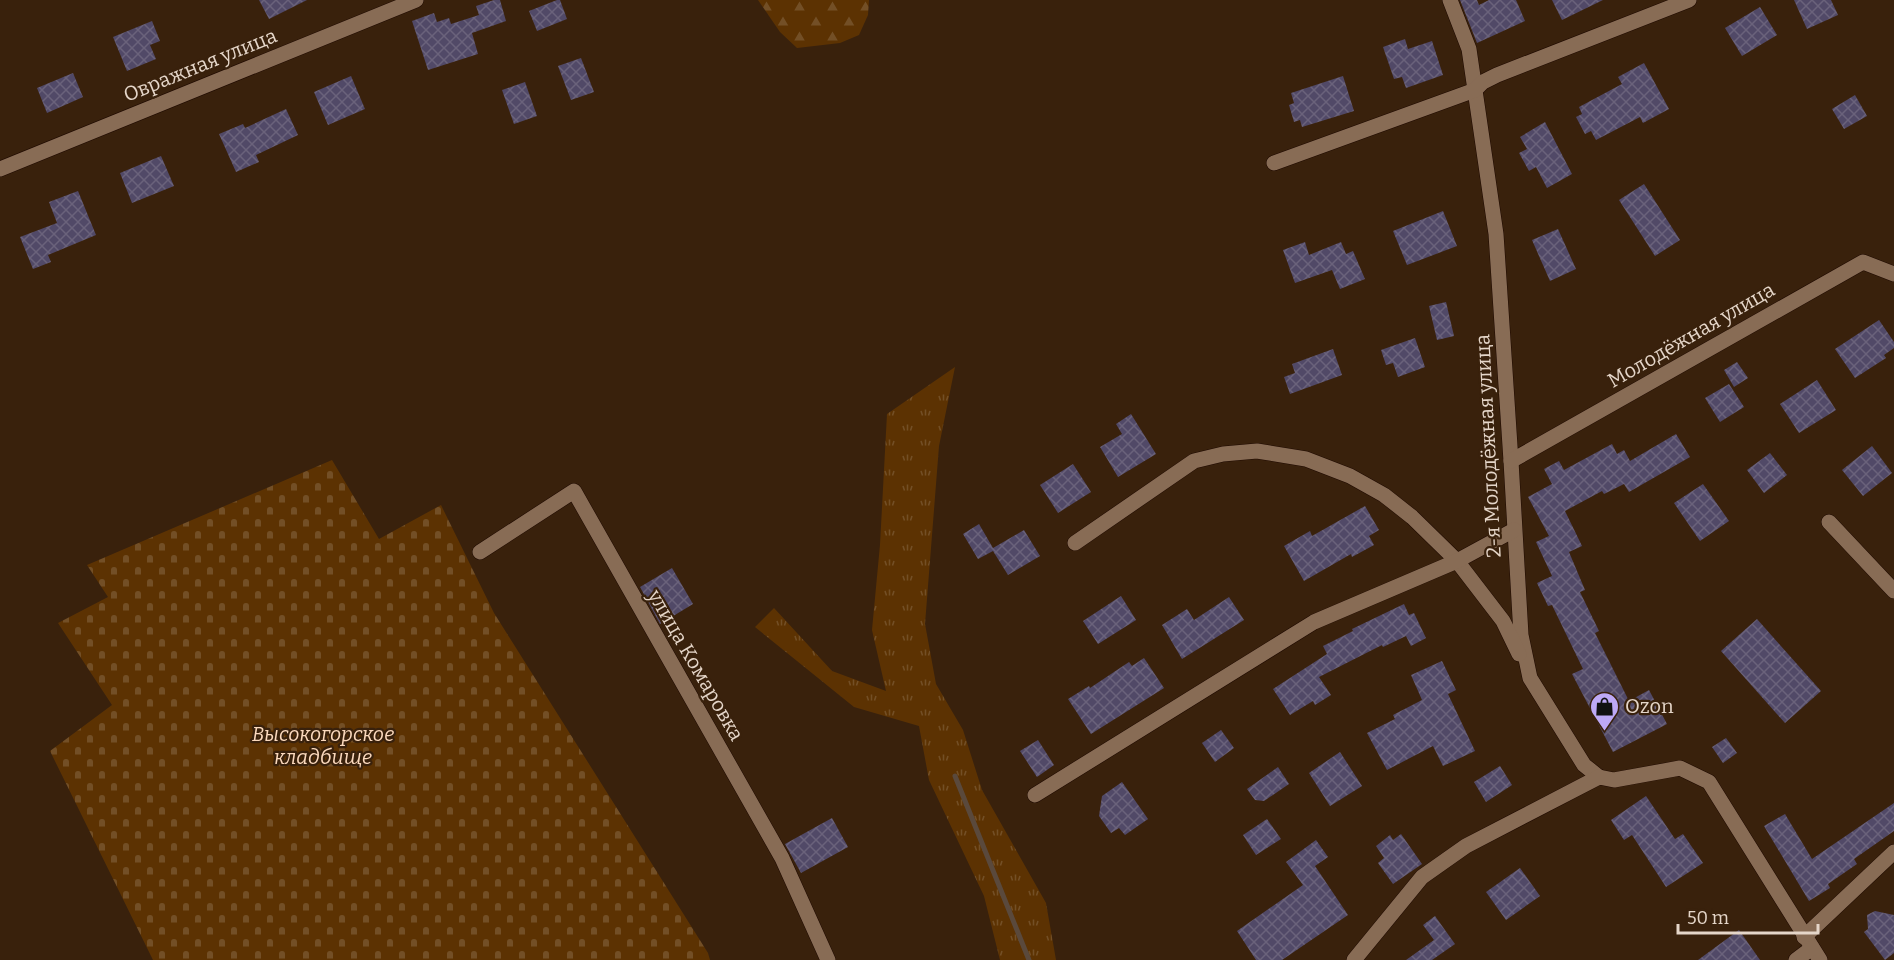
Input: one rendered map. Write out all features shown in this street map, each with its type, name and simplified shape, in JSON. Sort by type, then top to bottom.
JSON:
[{"type":"street","name":"Овражная улица","points":[[0,169],[416,0]]},
{"type":"street","name":"2-я Молодёжная улица","points":[[1450,0],[1469,50],[1496,234],[1521,635],[1530,678],[1584,765],[1599,777]]},
{"type":"street","points":[[1274,163],[1475,90],[1483,82],[1497,75],[1689,0]]},
{"type":"street","name":"Молодёжная улица","points":[[1511,461],[1863,262],[1894,274]]},
{"type":"street","points":[[1075,543],[1194,461],[1223,454],[1257,451],[1306,459],[1350,476],[1384,495],[1412,517],[1457,561],[1503,621],[1530,678]]},
{"type":"street","name":"улица Комаровка","points":[[480,552],[574,491],[782,858],[828,960]]},
{"type":"street","points":[[1829,522],[1894,591]]},
{"type":"street","points":[[1035,795],[1314,622],[1457,561],[1514,530]]},
{"type":"street","points":[[1354,960],[1422,877],[1466,846],[1599,777],[1614,780],[1680,768],[1709,782],[1812,948]]},
{"type":"street","points":[[1796,960],[1812,948],[1894,852]]},
{"type":"green space","points":[[758,0],[869,0],[868,15],[859,35],[840,43],[797,48],[780,32]]},
{"type":"green space","points":[[955,367],[939,446],[925,624],[936,684],[963,730],[982,790],[1046,903],[1056,960],[1000,960],[984,896],[929,780],[919,726],[854,707],[755,627],[774,608],[832,671],[886,691],[872,630],[880,545],[887,414]]},
{"type":"green space","name":"Высокогорское кладбище","points":[[332,460],[379,539],[441,505],[494,613],[708,953],[710,960],[153,960],[50,751],[112,705],[58,623],[108,597],[87,565]]},
{"type":"building","points":[[259,0],[307,0],[269,19]]},
{"type":"building","points":[[500,0],[506,21],[472,33],[478,54],[428,70],[412,21],[434,13],[437,22],[449,18],[451,24],[479,15],[476,6]]},
{"type":"building","points":[[560,0],[567,19],[537,31],[529,11]]},
{"type":"building","points":[[1460,0],[1477,0],[1479,5],[1489,0],[1516,0],[1525,21],[1477,43]]},
{"type":"building","points":[[1552,0],[1603,0],[1562,20]]},
{"type":"building","points":[[1794,0],[1831,0],[1838,15],[1807,29]]},
{"type":"building","points":[[1760,7],[1777,35],[1742,56],[1725,28]]},
{"type":"building","points":[[152,21],[160,41],[150,45],[156,59],[127,71],[113,37]]},
{"type":"building","points":[[1405,39],[1408,49],[1432,41],[1443,75],[1406,88],[1402,77],[1394,79],[1383,47]]},
{"type":"building","points":[[581,58],[594,92],[571,100],[558,66]]},
{"type":"building","points":[[1644,63],[1669,109],[1643,123],[1640,117],[1596,140],[1591,131],[1585,134],[1576,117],[1582,114],[1579,107],[1622,84],[1618,77]]},
{"type":"building","points":[[73,73],[83,97],[47,113],[37,88]]},
{"type":"building","points":[[351,76],[365,109],[328,125],[314,92]]},
{"type":"building","points":[[1343,76],[1354,111],[1302,127],[1300,120],[1294,122],[1289,105],[1294,103],[1291,93]]},
{"type":"building","points":[[525,82],[537,116],[514,124],[502,90]]},
{"type":"building","points":[[1855,95],[1867,116],[1844,129],[1832,109]]},
{"type":"building","points":[[286,109],[298,135],[256,155],[259,162],[236,172],[219,134],[243,124],[245,128]]},
{"type":"building","points":[[1545,122],[1572,174],[1547,188],[1536,167],[1529,171],[1519,153],[1527,149],[1520,137]]},
{"type":"building","points":[[161,156],[174,186],[132,203],[120,173]]},
{"type":"building","points":[[1644,184],[1680,240],[1655,256],[1619,200]]},
{"type":"building","points":[[78,191],[96,235],[48,255],[51,262],[33,269],[20,237],[57,223],[49,202]]},
{"type":"building","points":[[1443,211],[1457,246],[1407,265],[1393,231]]},
{"type":"building","points":[[1558,229],[1576,269],[1550,281],[1532,240]]},
{"type":"building","points":[[1305,242],[1309,255],[1341,242],[1346,254],[1353,251],[1365,279],[1340,289],[1332,270],[1295,283],[1283,250]]},
{"type":"building","points":[[1446,302],[1454,336],[1437,340],[1429,306]]},
{"type":"building","points":[[1879,320],[1894,342],[1894,348],[1884,355],[1886,358],[1855,378],[1835,349]]},
{"type":"building","points":[[1415,338],[1425,367],[1398,377],[1393,363],[1386,365],[1381,350]]},
{"type":"building","points":[[1333,349],[1342,375],[1290,394],[1284,377],[1295,373],[1292,364]]},
{"type":"building","points":[[1737,362],[1748,378],[1734,387],[1724,370]]},
{"type":"building","points":[[1817,380],[1836,410],[1799,433],[1780,404]]},
{"type":"building","points":[[1729,384],[1744,407],[1720,422],[1705,398]]},
{"type":"building","points":[[1131,414],[1156,454],[1118,477],[1100,447],[1122,434],[1116,424]]},
{"type":"building","points":[[1676,434],[1690,457],[1629,492],[1624,484],[1604,494],[1602,491],[1565,511],[1582,546],[1569,552],[1585,590],[1580,592],[1599,631],[1595,633],[1629,701],[1649,690],[1667,724],[1613,752],[1572,674],[1583,669],[1552,605],[1548,606],[1537,583],[1552,576],[1536,542],[1549,536],[1528,497],[1552,484],[1544,469],[1559,461],[1564,470],[1612,444],[1617,454],[1624,450],[1630,461]]},
{"type":"building","points":[[1872,446],[1892,473],[1863,496],[1842,470]]},
{"type":"building","points":[[1770,453],[1787,475],[1764,493],[1747,470]]},
{"type":"building","points":[[1073,464],[1091,492],[1058,513],[1040,485]]},
{"type":"building","points":[[1703,484],[1729,521],[1700,541],[1674,503]]},
{"type":"building","points":[[1365,506],[1379,530],[1369,536],[1374,545],[1352,557],[1351,554],[1304,581],[1284,546],[1310,531],[1312,536]]},
{"type":"building","points":[[979,524],[993,548],[1024,530],[1040,556],[1008,575],[993,551],[978,559],[963,534]]},
{"type":"building","points":[[672,568],[693,604],[660,624],[640,587]]},
{"type":"building","points":[[1121,596],[1136,620],[1098,644],[1083,621]]},
{"type":"building","points":[[1229,597],[1244,620],[1182,659],[1162,625],[1187,609],[1194,620]]},
{"type":"building","points":[[1404,604],[1409,615],[1414,613],[1426,638],[1411,646],[1406,636],[1383,647],[1382,645],[1319,677],[1331,695],[1315,705],[1313,701],[1290,715],[1273,689],[1327,654],[1323,646]]},
{"type":"building","points":[[1757,619],[1821,691],[1785,723],[1721,651]]},
{"type":"building","points":[[1144,658],[1164,688],[1091,734],[1068,699],[1089,686],[1090,688],[1129,662],[1132,666]]},
{"type":"building","points":[[1442,661],[1456,690],[1448,694],[1475,751],[1443,766],[1433,746],[1387,770],[1367,733],[1395,719],[1393,715],[1422,700],[1411,675]]},
{"type":"building","points":[[1221,730],[1234,748],[1215,762],[1202,743]]},
{"type":"building","points":[[1726,738],[1737,753],[1723,763],[1712,747]]},
{"type":"building","points":[[1038,740],[1054,765],[1037,777],[1020,751]]},
{"type":"building","points":[[1340,752],[1362,786],[1330,806],[1309,773]]},
{"type":"building","points":[[1500,766],[1512,785],[1486,802],[1474,782]]},
{"type":"building","points":[[1278,767],[1289,784],[1264,801],[1255,800],[1247,789]]},
{"type":"building","points":[[1122,782],[1148,819],[1125,835],[1119,828],[1111,833],[1099,816],[1102,796]]},
{"type":"building","points":[[1646,796],[1675,839],[1683,834],[1703,863],[1666,887],[1632,835],[1624,840],[1611,820]]},
{"type":"building","points":[[1894,803],[1894,831],[1854,859],[1857,864],[1828,884],[1830,888],[1809,901],[1764,826],[1785,814],[1812,859]]},
{"type":"building","points":[[832,818],[848,847],[801,873],[785,844]]},
{"type":"building","points":[[1267,819],[1281,839],[1256,855],[1243,835]]},
{"type":"building","points":[[1401,834],[1422,864],[1393,884],[1378,863],[1384,858],[1376,846],[1390,835],[1393,840]]},
{"type":"building","points":[[1316,840],[1328,857],[1315,866],[1348,915],[1282,960],[1256,960],[1237,931],[1303,885],[1286,862]]},
{"type":"building","points":[[1520,868],[1540,896],[1506,920],[1486,892]]},
{"type":"building","points":[[1875,911],[1894,915],[1894,953],[1885,960],[1864,932],[1868,929],[1867,915]]},
{"type":"building","points":[[1435,916],[1455,944],[1432,960],[1406,960],[1434,940],[1423,925]]},
{"type":"building","points":[[1739,930],[1760,960],[1698,960]]},
{"type":"waterway","points":[[955,776],[1029,960]]},
{"type":"place","name":"Ozon","points":[[1604,732]]}]
